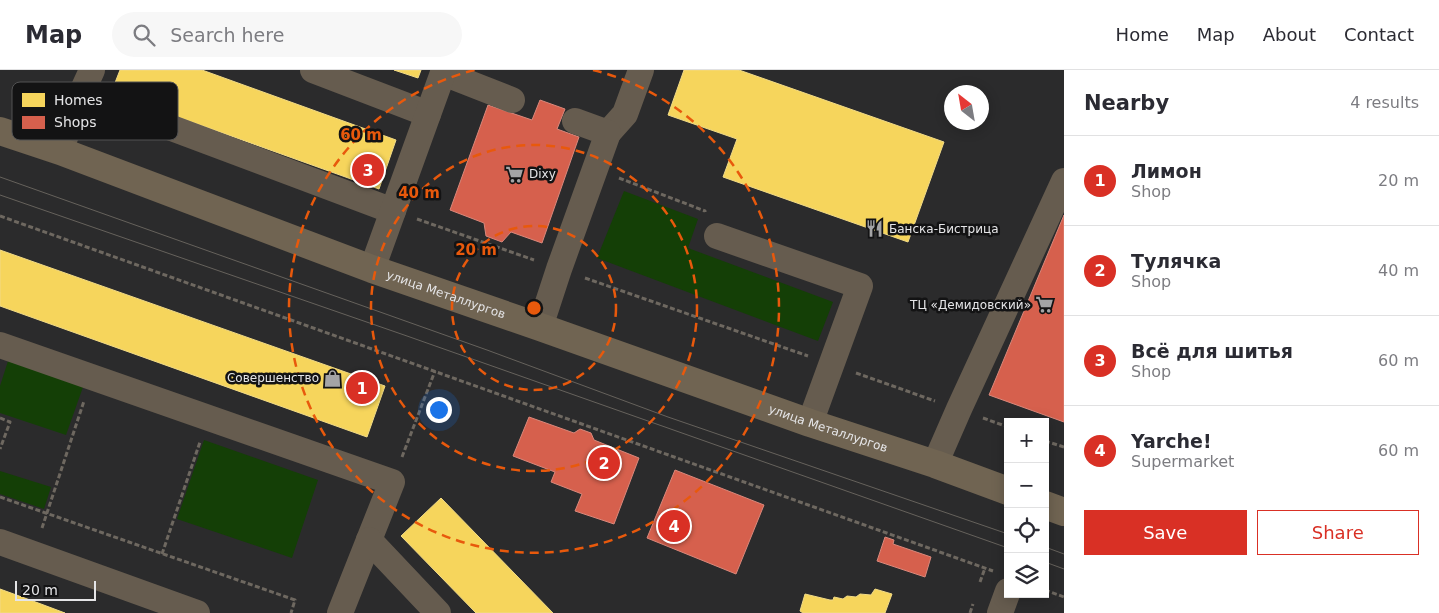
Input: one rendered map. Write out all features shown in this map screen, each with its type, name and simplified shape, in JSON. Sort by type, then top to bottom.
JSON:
[{"type":"main road","name":"улица Металлургов","points":[[0,131],[12,135]]},
{"type":"main road","name":"улица Металлургов","points":[[27,140],[372,269],[810,424],[936,464],[1004,490]]},
{"type":"main road","points":[[1049,506],[1064,512]]},
{"type":"street","points":[[86,82],[92,70]]},
{"type":"street","points":[[540,327],[608,133],[625,114],[641,70]]},
{"type":"street","points":[[326,72],[428,114]]},
{"type":"street","points":[[372,269],[443,72],[512,100]]},
{"type":"street","points":[[575,121],[608,133]]},
{"type":"street","points":[[178,130],[393,211]]},
{"type":"street","points":[[60,151],[64,140]]},
{"type":"street","points":[[936,464],[1064,181]]},
{"type":"street","points":[[717,236],[860,286],[830,364],[810,424]]},
{"type":"street","points":[[0,345],[392,482],[340,613]]},
{"type":"street","points":[[369,540],[438,613]]},
{"type":"street","points":[[0,542],[197,613]]},
{"type":"street","points":[[1000,613],[1004,582]]},
{"type":"path","points":[[595,169],[705,211],[717,236]]},
{"type":"path","points":[[393,211],[1004,426]]},
{"type":"path","points":[[0,216],[435,371],[1004,582]]},
{"type":"path","points":[[392,482],[435,371]]},
{"type":"path","points":[[33,554],[92,377]]},
{"type":"path","points":[[0,418],[10,422],[0,449]]},
{"type":"path","points":[[162,554],[208,418]]},
{"type":"path","points":[[1049,442],[1064,447]]},
{"type":"path","points":[[0,497],[295,600],[291,613]]},
{"type":"path","points":[[1049,591],[1064,597]]},
{"type":"green space","points":[[624,191],[698,219],[688,248],[833,302],[818,341],[597,258]]},
{"type":"green space","points":[[8,361],[83,387],[66,435],[0,413],[0,386]]},
{"type":"green space","points":[[204,440],[318,480],[292,558],[177,519]]},
{"type":"green space","points":[[0,471],[51,487],[44,509],[0,494]]},
{"type":"building: Homes","points":[[120,70],[202,70],[396,140],[379,189],[178,117],[178,82],[115,82]]},
{"type":"building: Homes","points":[[394,70],[421,70],[418,78]]},
{"type":"building: Homes","points":[[684,70],[739,70],[944,142],[908,242],[723,177],[737,139],[668,115]]},
{"type":"building: Homes","points":[[0,250],[385,386],[367,437],[0,306]]},
{"type":"building: Homes","points":[[441,498],[553,613],[476,613],[401,536]]},
{"type":"building: Homes","points":[[0,589],[41,604],[65,613],[0,613]]},
{"type":"building: Homes","points":[[875,589],[892,594],[885,613],[803,613],[800,611],[805,594],[833,600],[834,597],[843,599],[847,596],[856,597],[860,594],[871,595]]},
{"type":"building: Shops","name":"Dixy","points":[[540,100],[565,109],[557,129],[579,137],[542,243],[511,232],[502,242],[486,236],[484,223],[450,210],[488,105],[532,120]]},
{"type":"building: Shops","name":"ТЦ «Демидовский»","points":[[1064,215],[1064,422],[989,395]]},
{"type":"building: Shops","points":[[529,417],[574,433],[580,429],[591,433],[594,440],[639,458],[614,524],[575,511],[582,494],[551,482],[555,472],[513,456]]},
{"type":"building: Shops","points":[[675,470],[764,505],[736,574],[647,538]]},
{"type":"building: Shops","points":[[885,537],[894,540],[893,544],[931,557],[925,577],[877,561]]},
{"type":"tram line","points":[[0,177],[487,350],[668,417],[1004,533]]},
{"type":"tram line","points":[[0,195],[1004,547]]},
{"type":"tram line","points":[[1049,548],[1064,554]]},
{"type":"tram line","points":[[1049,563],[1064,569]]},
{"type":"place","name":"Всё для шитья","points":[[368,170]]},
{"type":"place","name":"Dixy","points":[[515,174]]},
{"type":"place","name":"Банска-Бистрица","points":[[875,229]]},
{"type":"place","name":"ТЦ «Демидовский»","points":[[1045,305]]},
{"type":"place","name":"Совершенство","points":[[333,378]]},
{"type":"place","name":"Лимон","points":[[362,388]]},
{"type":"place","name":"Тулячка","points":[[604,463]]},
{"type":"place","name":"Yarche!","points":[[674,526]]}]
